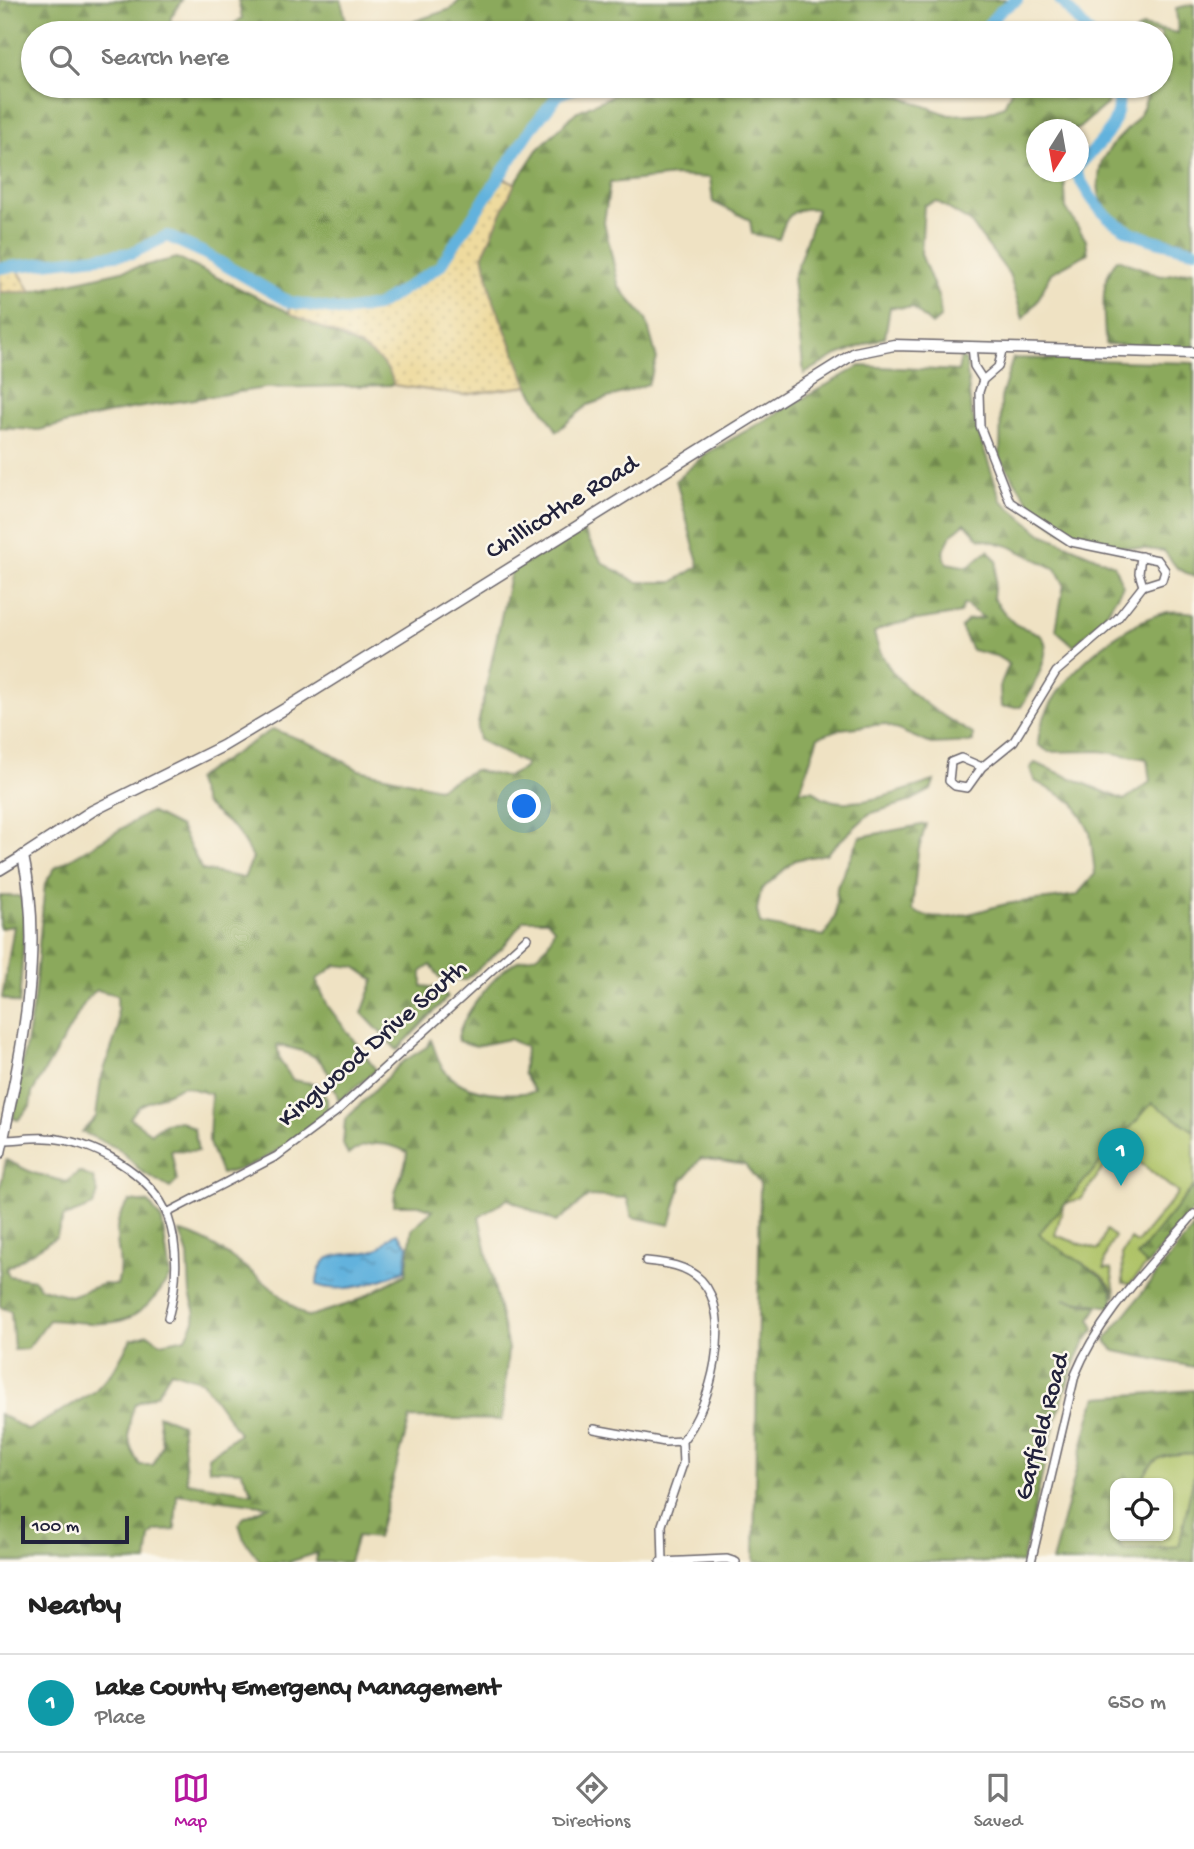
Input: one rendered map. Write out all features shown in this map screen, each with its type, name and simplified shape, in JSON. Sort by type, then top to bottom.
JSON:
[{"type":"main road","name":"Chillicothe Road","points":[[23,856],[92,811],[223,746],[288,707],[831,365],[873,348],[972,346],[1194,353]]},
{"type":"main road","points":[[0,1153],[33,953],[33,922],[23,856]]},
{"type":"street","points":[[972,346],[974,366],[983,380]]},
{"type":"street","points":[[982,767],[961,758],[951,762],[949,781],[955,786],[967,788],[982,767],[1014,741],[1056,672],[1117,619],[1143,586],[1162,580],[1165,570],[1158,560],[1071,542],[1010,502],[980,426],[979,393],[983,380],[998,367],[1003,347]]},
{"type":"street","points":[[1141,556],[1139,573],[1143,586]]},
{"type":"street","name":"Chillicothe Road","points":[[0,870],[23,856]]},
{"type":"street","name":"Kingwood Drive South","points":[[167,1213],[277,1156],[336,1112],[527,938]]},
{"type":"street","points":[[3,1140],[47,1138],[96,1149],[122,1163],[145,1184],[167,1213],[176,1263],[167,1318]]},
{"type":"street","name":"Garfield Road","points":[[1031,1562],[1075,1375],[1082,1359],[1119,1303],[1194,1214]]},
{"type":"street","points":[[646,1261],[690,1271],[705,1286],[715,1308],[712,1382],[702,1412],[682,1441],[684,1464],[662,1525],[661,1562],[727,1559],[736,1562]]},
{"type":"street","points":[[594,1429],[665,1442],[682,1441]]},
{"type":"green space","points":[[0,0],[182,0],[171,21],[21,21],[21,98],[556,98],[531,129],[440,266],[377,306],[344,311],[289,302],[202,252],[168,236],[132,253],[0,268]]},
{"type":"green space","points":[[238,0],[341,0],[346,21],[238,21],[242,18]]},
{"type":"green space","points":[[460,0],[1017,0],[1001,10],[991,21],[415,21],[451,9]]},
{"type":"green space","points":[[1194,4],[1194,244],[1146,233],[1130,226],[1106,208],[1099,194],[1103,159],[1137,118],[1146,98],[1173,98],[1173,32],[1178,33],[1176,8]]},
{"type":"green space","points":[[607,98],[903,98],[949,115],[987,113],[1004,106],[1008,98],[1106,98],[1108,103],[1089,119],[1026,119],[1026,182],[1065,182],[1066,208],[1086,240],[1088,253],[1051,273],[1037,302],[1023,319],[1009,274],[970,222],[936,201],[924,205],[921,254],[939,299],[941,317],[932,325],[913,308],[890,307],[885,337],[835,356],[804,374],[793,279],[817,209],[802,209],[791,214],[779,239],[752,234],[750,220],[713,202],[710,178],[675,176],[610,183],[604,222],[619,287],[646,319],[657,359],[648,384],[588,405],[557,431],[528,386],[492,297],[483,254],[508,194],[537,150],[576,112]]},
{"type":"green space","points":[[177,258],[377,355],[393,375],[393,385],[265,388],[124,410],[39,430],[0,428],[0,292],[31,292]]},
{"type":"green space","points":[[1118,259],[1161,276],[1194,270],[1194,348],[1105,344],[1105,288],[1111,268]]},
{"type":"green space","points":[[961,357],[966,361],[971,411],[1001,500],[1040,533],[1114,565],[1123,586],[1104,617],[1074,646],[1056,630],[1064,584],[1056,569],[1009,546],[979,538],[965,523],[951,535],[943,552],[947,563],[968,567],[988,550],[997,561],[993,598],[1012,622],[1038,634],[1045,642],[1044,660],[1035,682],[1021,707],[1001,707],[1000,686],[1009,664],[996,656],[972,650],[961,628],[968,620],[984,618],[964,604],[960,613],[902,623],[874,633],[888,666],[899,680],[942,715],[973,734],[973,742],[931,744],[884,724],[840,729],[818,737],[800,791],[813,790],[825,798],[839,802],[855,802],[934,781],[931,790],[908,802],[869,814],[826,854],[795,860],[761,890],[757,910],[760,924],[824,936],[835,917],[837,887],[860,837],[926,824],[918,852],[912,910],[934,918],[946,918],[1007,904],[1077,895],[1095,874],[1090,832],[1074,803],[1035,781],[1030,768],[1035,763],[1124,800],[1150,782],[1147,759],[1100,751],[1049,752],[1038,745],[1042,724],[1051,703],[1066,682],[1104,645],[1147,619],[1167,612],[1194,613],[1194,1131],[1152,1103],[1039,1233],[1099,1275],[1109,1285],[1113,1296],[1111,1307],[1063,1299],[1098,1306],[1090,1319],[1095,1329],[1071,1372],[1051,1438],[1022,1562],[754,1562],[760,1184],[745,1165],[701,1158],[682,1182],[670,1225],[632,1217],[627,1198],[589,1196],[556,1222],[508,1199],[479,1217],[508,1349],[502,1420],[410,1418],[377,1538],[357,1536],[349,1562],[316,1562],[317,1553],[289,1562],[261,1562],[244,1540],[239,1524],[243,1518],[269,1506],[177,1494],[175,1530],[155,1531],[150,1537],[147,1562],[0,1562],[0,1414],[28,1430],[94,1392],[113,1371],[131,1339],[148,1334],[161,1343],[186,1338],[194,1321],[195,1310],[190,1294],[188,1255],[180,1232],[195,1236],[228,1255],[307,1317],[352,1303],[406,1274],[412,1229],[433,1210],[419,1205],[394,1205],[407,1152],[376,1144],[362,1147],[348,1155],[343,1144],[345,1120],[401,1063],[428,1046],[431,1040],[445,1071],[464,1085],[487,1092],[535,1092],[523,1073],[526,1047],[509,1039],[476,1046],[458,1041],[459,1032],[471,1009],[489,985],[516,962],[542,952],[554,928],[547,920],[524,920],[503,947],[465,980],[440,978],[431,965],[422,971],[422,986],[439,988],[448,997],[397,1050],[362,1013],[374,980],[355,967],[336,965],[316,980],[328,1006],[376,1070],[339,1101],[330,1076],[319,1061],[303,1052],[277,1045],[280,1061],[293,1080],[316,1084],[327,1099],[328,1113],[264,1158],[236,1171],[221,1174],[209,1143],[211,1094],[183,1086],[139,1106],[130,1118],[151,1133],[165,1123],[181,1121],[194,1129],[198,1151],[171,1150],[177,1181],[170,1188],[141,1171],[119,1149],[82,1132],[96,1117],[101,1079],[118,1029],[117,995],[97,990],[88,997],[32,1093],[30,1107],[18,1120],[13,1118],[34,998],[45,883],[55,868],[150,812],[180,827],[202,870],[244,878],[253,858],[236,830],[204,804],[195,779],[273,729],[319,747],[359,770],[438,788],[474,770],[507,777],[525,768],[526,764],[479,740],[477,729],[511,571],[583,531],[603,563],[637,582],[673,582],[699,566],[676,480],[707,453],[860,366],[958,371]],"holes":[[[171,1371],[202,1381],[239,1433],[208,1457],[209,1469],[241,1471],[253,1493],[187,1482],[181,1424],[158,1415],[162,1445],[153,1465],[140,1465],[135,1458],[129,1436],[135,1404],[157,1394]]]},
{"type":"green space","points":[[1013,358],[1194,363],[1194,577],[1177,568],[1164,551],[1108,545],[1062,531],[1036,513],[1000,458],[1001,398]]},
{"type":"green space","points":[[0,896],[19,896],[26,908],[19,1004],[2,998],[14,926],[0,928]]},
{"type":"green space","points":[[1152,1102],[1194,1131],[1194,1186],[1138,1256],[1147,1265],[1130,1284],[1123,1283],[1122,1254],[1130,1239],[1137,1243],[1178,1193],[1119,1146],[1081,1199],[1064,1204]]},
{"type":"green space","points":[[6,1160],[33,1173],[66,1182],[79,1172],[93,1178],[98,1193],[93,1206],[64,1217],[56,1237],[6,1269],[9,1276],[34,1280],[41,1288],[70,1296],[103,1284],[117,1285],[118,1222],[130,1201],[149,1203],[162,1221],[170,1276],[145,1308],[132,1316],[104,1323],[49,1320],[27,1349],[14,1350],[11,1311],[0,1307],[0,1189]]},
{"type":"green space","points":[[1194,1186],[1194,1209],[1147,1265],[1137,1256]]},
{"type":"green space","points":[[1064,1204],[1055,1235],[1098,1250],[1106,1230],[1115,1237],[1107,1252],[1104,1269],[1111,1269],[1116,1298],[1112,1287],[1104,1278],[1058,1249],[1039,1233]]},
{"type":"green space","points":[[1194,1227],[1194,1367],[1115,1351],[1105,1340]]},
{"type":"green space","points":[[1194,1390],[1194,1453],[1161,1458],[1150,1466],[1144,1478],[1110,1478],[1110,1541],[1121,1541],[1119,1547],[1130,1551],[1179,1546],[1194,1475],[1194,1562],[1052,1562],[1093,1406],[1098,1397]]},
{"type":"green space","points":[[1194,1453],[1194,1475],[1180,1546],[1122,1550],[1120,1541],[1173,1541],[1173,1478],[1144,1478],[1155,1461],[1175,1454]]},
{"type":"sand","points":[[499,176],[515,183],[483,254],[492,297],[528,386],[463,395],[393,385],[390,373],[368,351],[290,313],[289,302],[344,311],[377,306],[440,266]]},
{"type":"sand","points":[[16,267],[31,292],[0,292],[0,268]]},
{"type":"water","points":[[397,1233],[408,1245],[405,1270],[350,1288],[317,1285],[319,1271],[332,1257],[371,1251]]},
{"type":"waterway","points":[[991,21],[1001,10],[1017,0]]},
{"type":"waterway","points":[[1060,0],[1078,21]]},
{"type":"waterway","points":[[0,268],[132,253],[167,236],[202,252],[289,302],[344,311],[377,306],[440,266],[531,129],[556,98]]},
{"type":"waterway","points":[[1089,155],[1103,140],[1114,122],[1119,98]]},
{"type":"waterway","points":[[1082,182],[1099,207],[1123,228],[1154,240],[1194,250]]},
{"type":"place","name":"Lake County Emergency Management","points":[[1121,1186]]}]
